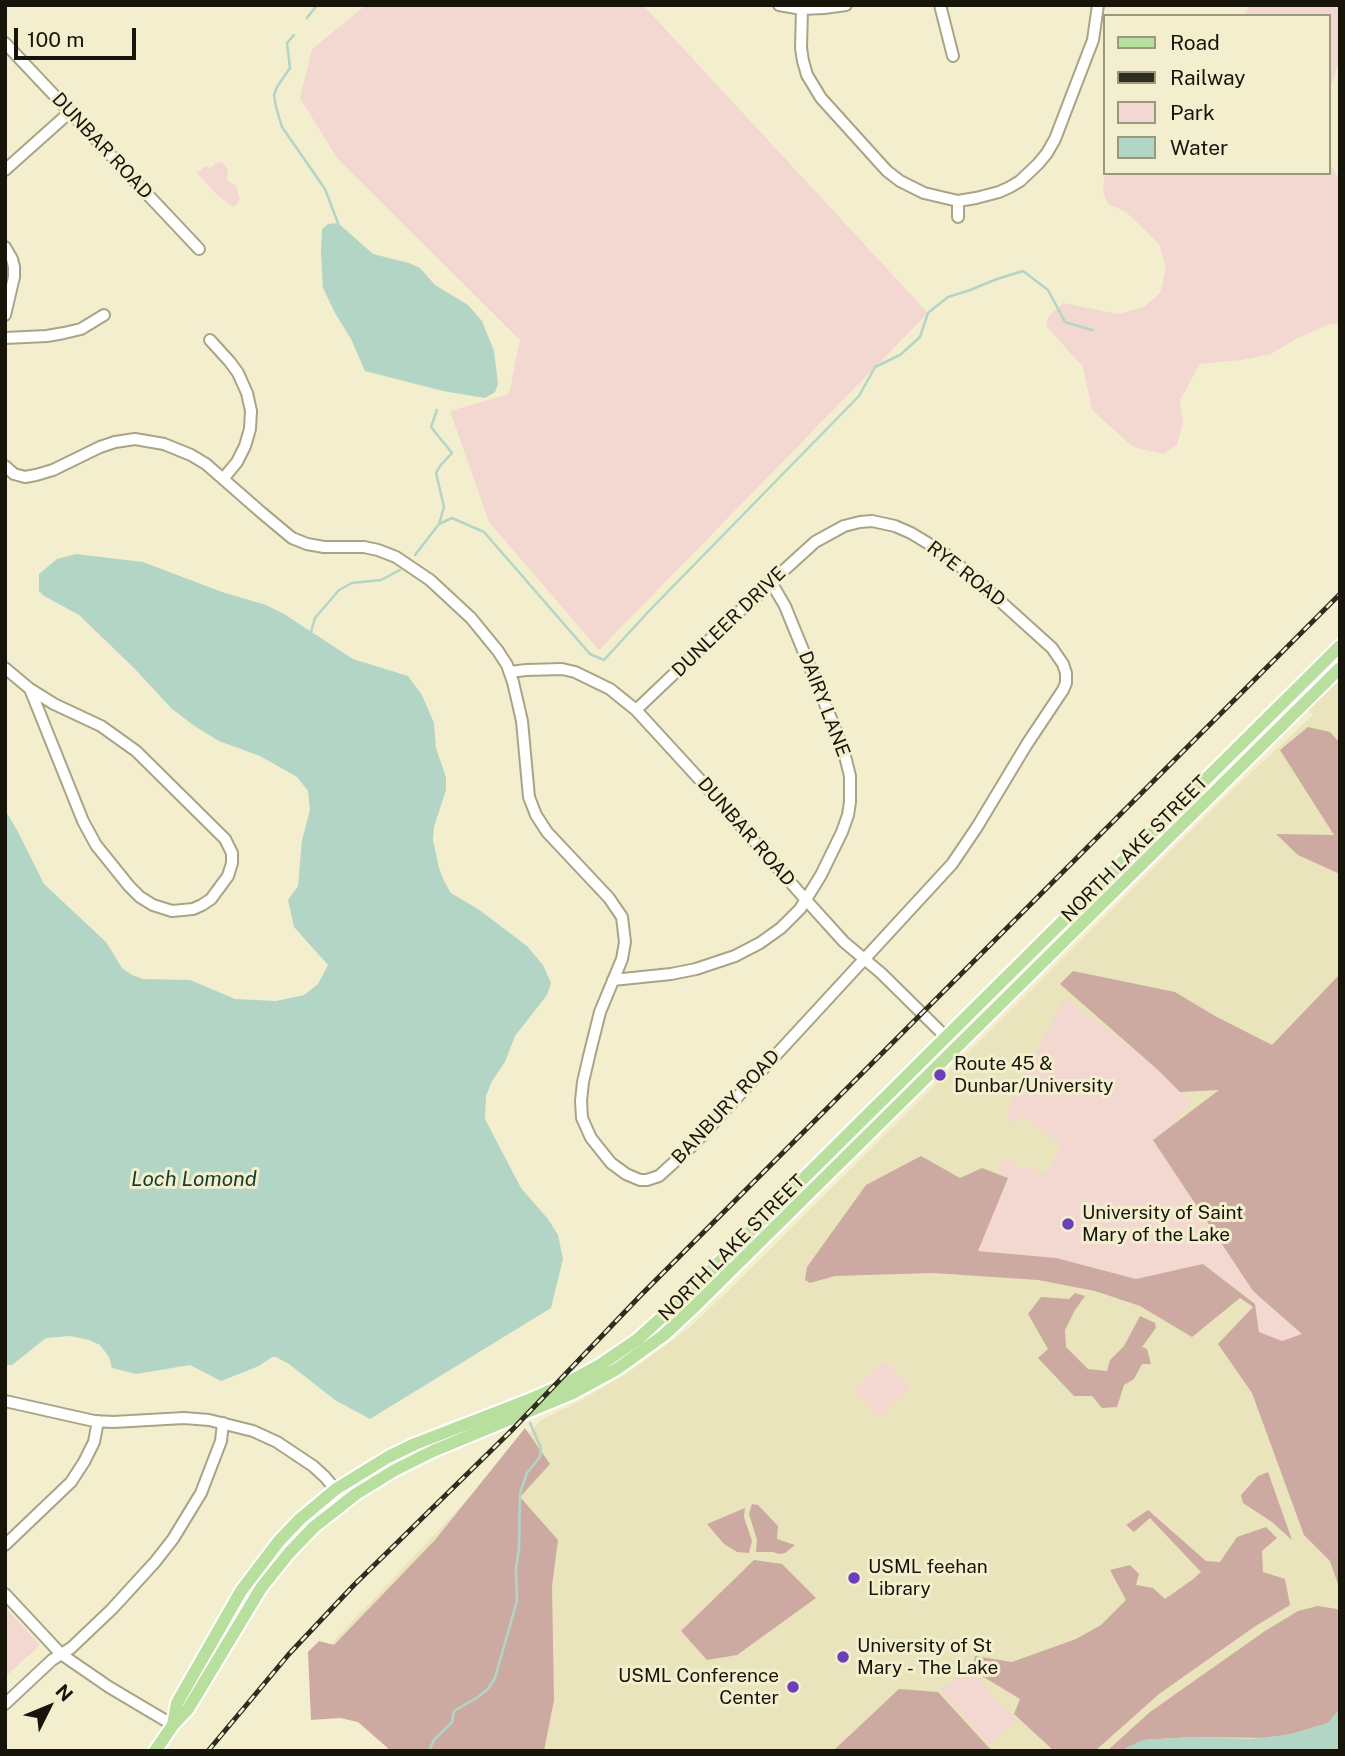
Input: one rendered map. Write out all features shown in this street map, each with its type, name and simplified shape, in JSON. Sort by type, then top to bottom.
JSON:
[{"type":"main road","name":"NORTH LAKE STREET","points":[[173,1725],[177,1703],[241,1591],[265,1557],[311,1508],[372,1466],[401,1451],[563,1385],[600,1365],[668,1312],[1340,646]]},
{"type":"main road","name":"NORTH LAKE STREET","points":[[155,1751],[188,1709],[270,1576],[308,1533],[380,1478],[419,1457],[573,1393],[617,1369],[651,1346],[695,1307],[1340,668]]},
{"type":"street","points":[[779,5],[802,9],[846,5]]},
{"type":"street","points":[[940,5],[953,55]]},
{"type":"street","points":[[802,9],[803,61],[813,88],[821,98],[887,171],[900,181],[924,193],[958,201],[1010,187],[1020,181],[1047,153],[1055,139],[1093,40],[1098,5]]},
{"type":"street","name":"DUNBAR ROAD","points":[[5,43],[199,249]]},
{"type":"street","points":[[5,170],[69,112]]},
{"type":"street","points":[[958,201],[958,217]]},
{"type":"street","points":[[5,247],[12,259],[14,277],[5,315]]},
{"type":"street","points":[[5,338],[64,333],[104,315]]},
{"type":"street","points":[[209,341],[238,373],[251,411],[245,446],[223,479]]},
{"type":"street","name":"BANBURY ROAD","points":[[5,466],[14,474],[25,477],[53,470],[100,447],[126,439],[164,444],[206,464],[292,538],[324,547],[364,547],[396,557],[430,580],[471,618],[498,651],[510,672],[522,721],[529,797],[536,815],[547,832],[609,898],[622,917],[625,928],[622,959],[600,1012],[582,1091],[582,1118],[590,1138],[611,1163],[640,1180],[659,1176],[687,1151],[952,864],[1062,690]]},
{"type":"street","name":"RYE ROAD","points":[[824,536],[844,526],[872,521],[895,526],[926,541],[979,582],[1052,648],[1066,673],[1062,690]]},
{"type":"street","name":"DUNLEER DRIVE","points":[[636,710],[771,582],[824,536]]},
{"type":"street","name":"DAIRY LANE","points":[[613,980],[696,969],[735,956],[760,943],[781,928],[806,900],[845,824],[850,802],[850,776],[843,748],[785,606],[771,582]]},
{"type":"street","points":[[5,668],[30,690],[101,726],[135,751],[225,839],[232,853],[232,863],[228,876],[211,899],[193,909],[172,911],[153,905],[140,897],[122,877],[96,845],[83,821],[30,690]]},
{"type":"street","name":"DUNBAR ROAD","points":[[510,672],[562,669],[575,672],[610,689],[636,710],[845,942],[956,1048]]},
{"type":"street","points":[[5,1401],[99,1421],[184,1418],[223,1423],[253,1431],[277,1442],[313,1466],[346,1502]]},
{"type":"street","points":[[5,1545],[71,1482],[85,1462],[99,1421]]},
{"type":"street","points":[[5,1704],[112,1609],[173,1539],[201,1493],[221,1441],[223,1423]]},
{"type":"street","points":[[5,1594],[61,1654],[109,1687],[173,1725]]},
{"type":"shaded area","name":"University of Saint Mary of the Lake","points":[[1340,653],[1340,1751],[391,1751],[312,1664],[541,1420],[580,1401],[632,1370],[688,1329],[721,1298],[1225,797],[1313,715],[1296,696]]},
{"type":"shaded area","points":[[1308,727],[1330,732],[1340,743],[1340,874],[1298,855],[1276,834],[1334,835],[1280,750]]},
{"type":"shaded area","points":[[1073,971],[1175,992],[1272,1045],[1340,974],[1340,1590],[1330,1561],[1304,1535],[1252,1393],[1218,1344],[1253,1307],[1240,1298],[1192,1337],[1140,1306],[1095,1291],[1038,1280],[933,1273],[835,1276],[810,1283],[805,1280],[807,1267],[866,1185],[921,1156],[960,1178],[982,1168],[1008,1178],[978,1251],[1056,1258],[1136,1279],[1203,1264],[1255,1304],[1259,1332],[1282,1341],[1302,1334],[1253,1291],[1153,1140],[1219,1090],[1180,1092],[1060,984]]},
{"type":"shaded area","points":[[1075,1293],[1085,1296],[1065,1330],[1066,1347],[1088,1369],[1107,1371],[1110,1360],[1124,1346],[1140,1316],[1155,1323],[1156,1328],[1142,1347],[1147,1349],[1151,1364],[1142,1364],[1134,1379],[1124,1385],[1117,1407],[1102,1408],[1092,1396],[1074,1396],[1038,1358],[1048,1349],[1028,1314],[1041,1297],[1069,1299]]},
{"type":"shaded area","points":[[525,1428],[550,1464],[520,1497],[558,1540],[552,1586],[554,1700],[544,1751],[391,1751],[358,1722],[340,1718],[311,1720],[308,1652],[319,1641],[334,1645],[435,1540]]},
{"type":"shaded area","points":[[1268,1472],[1292,1540],[1272,1522],[1243,1503],[1241,1495],[1258,1476]]},
{"type":"shaded area","points":[[752,1504],[758,1505],[778,1526],[777,1539],[795,1545],[785,1553],[756,1552],[757,1540],[749,1514]]},
{"type":"shaded area","points":[[745,1508],[744,1517],[752,1541],[749,1553],[737,1552],[724,1544],[707,1524]]},
{"type":"shaded area","points":[[1148,1510],[1206,1561],[1220,1562],[1237,1537],[1266,1527],[1277,1538],[1262,1551],[1263,1572],[1285,1579],[1290,1605],[1159,1694],[1095,1751],[1054,1751],[1014,1714],[1020,1699],[972,1670],[975,1656],[1012,1662],[1076,1639],[1101,1625],[1126,1600],[1110,1570],[1130,1565],[1139,1574],[1136,1585],[1153,1588],[1165,1599],[1192,1580],[1201,1572],[1150,1518],[1134,1532],[1126,1525]]},
{"type":"shaded area","points":[[754,1560],[782,1564],[816,1598],[737,1655],[707,1660],[681,1631]]},
{"type":"shaded area","points":[[1318,1606],[1337,1609],[1340,1612],[1340,1709],[1328,1723],[1271,1738],[1192,1737],[1143,1740],[1120,1751],[1107,1751],[1150,1712],[1265,1631],[1298,1611]]},
{"type":"shaded area","points":[[899,1689],[938,1692],[992,1751],[833,1751]]},
{"type":"green space","points":[[366,5],[643,5],[928,313],[599,650],[489,522],[450,411],[509,394],[520,340],[337,158],[300,98],[312,49]]},
{"type":"green space","points":[[1250,5],[1340,5],[1340,60],[1331,85],[1331,14],[1244,14]]},
{"type":"green space","points":[[222,162],[227,167],[227,180],[236,186],[240,199],[233,207],[219,197],[197,173],[205,166],[210,168]]},
{"type":"green space","points":[[1331,166],[1340,179],[1340,325],[1329,324],[1271,354],[1200,364],[1180,400],[1183,423],[1177,445],[1163,454],[1133,447],[1092,410],[1083,367],[1046,326],[1049,316],[1063,303],[1118,314],[1144,307],[1160,293],[1166,269],[1159,244],[1126,212],[1108,204],[1103,192],[1106,175],[1331,175]]},
{"type":"green space","points":[[1065,998],[1118,1037],[1192,1102],[1176,1119],[1175,1124],[1153,1141],[1253,1291],[1303,1334],[1282,1341],[1259,1332],[1255,1302],[1203,1264],[1136,1279],[1056,1258],[978,1251],[1007,1178],[997,1174],[1005,1156],[1019,1167],[1030,1166],[1042,1175],[1050,1169],[1060,1145],[1023,1115],[1013,1124],[1007,1116],[1011,1099]]},
{"type":"green space","points":[[887,1362],[911,1387],[879,1417],[854,1390],[880,1365]]},
{"type":"green space","points":[[5,1607],[40,1645],[5,1677]]},
{"type":"green space","points":[[964,1665],[1017,1720],[990,1745],[939,1689],[952,1682]]},
{"type":"water","points":[[338,223],[373,254],[420,268],[435,285],[468,305],[482,321],[494,351],[498,384],[495,392],[485,398],[443,391],[365,371],[323,288],[322,229],[328,224]]},
{"type":"water","name":"Loch Lomond","points":[[76,554],[143,562],[222,592],[266,605],[353,659],[408,676],[422,695],[434,723],[436,748],[446,777],[446,790],[434,827],[433,840],[444,881],[451,893],[478,909],[527,946],[543,965],[551,983],[547,995],[515,1036],[505,1062],[492,1081],[486,1096],[485,1119],[521,1188],[558,1235],[563,1259],[551,1308],[370,1419],[335,1400],[276,1357],[221,1381],[190,1365],[136,1374],[112,1368],[109,1357],[100,1345],[70,1336],[46,1338],[12,1365],[5,1365],[5,810],[44,884],[106,942],[122,968],[132,975],[143,979],[190,980],[235,999],[276,1001],[304,995],[318,984],[328,965],[294,927],[288,900],[298,886],[302,840],[310,810],[308,791],[297,777],[260,756],[219,741],[196,727],[172,709],[79,615],[39,591],[39,574],[57,559]]},
{"type":"water","points":[[1340,1709],[1340,1751],[1120,1751],[1143,1740],[1192,1737],[1251,1739],[1292,1734],[1328,1723]]},
{"type":"waterway","points":[[307,18],[317,5]]},
{"type":"waterway","points":[[294,35],[287,43],[290,68],[274,95],[276,107],[282,127],[325,189],[338,223]]},
{"type":"waterway","points":[[439,524],[452,518],[484,532],[590,654],[604,660],[859,396],[875,367],[900,355],[920,337],[928,313],[948,297],[1023,271],[1048,290],[1065,322],[1092,330]]},
{"type":"waterway","points":[[415,555],[439,524],[444,507],[436,473],[452,453],[431,427],[437,410]]},
{"type":"waterway","points":[[311,632],[315,618],[339,590],[352,583],[381,580],[400,570]]},
{"type":"waterway","points":[[429,1751],[434,1740],[452,1722],[454,1711],[488,1689],[495,1678],[517,1601],[520,1493],[527,1473],[540,1457],[541,1448],[530,1423]]},
{"type":"railway","points":[[208,1751],[289,1654],[354,1585],[512,1430],[641,1295],[1340,594]]},
{"type":"place","name":"Route 45 & Dunbar/University","points":[[940,1075]]},
{"type":"place","name":"University of Saint Mary of the Lake","points":[[1068,1224]]},
{"type":"place","name":"USML feehan Library","points":[[854,1578]]},
{"type":"place","name":"University of St Mary - The Lake","points":[[843,1657]]},
{"type":"place","name":"USML Conference Center","points":[[793,1687]]}]
